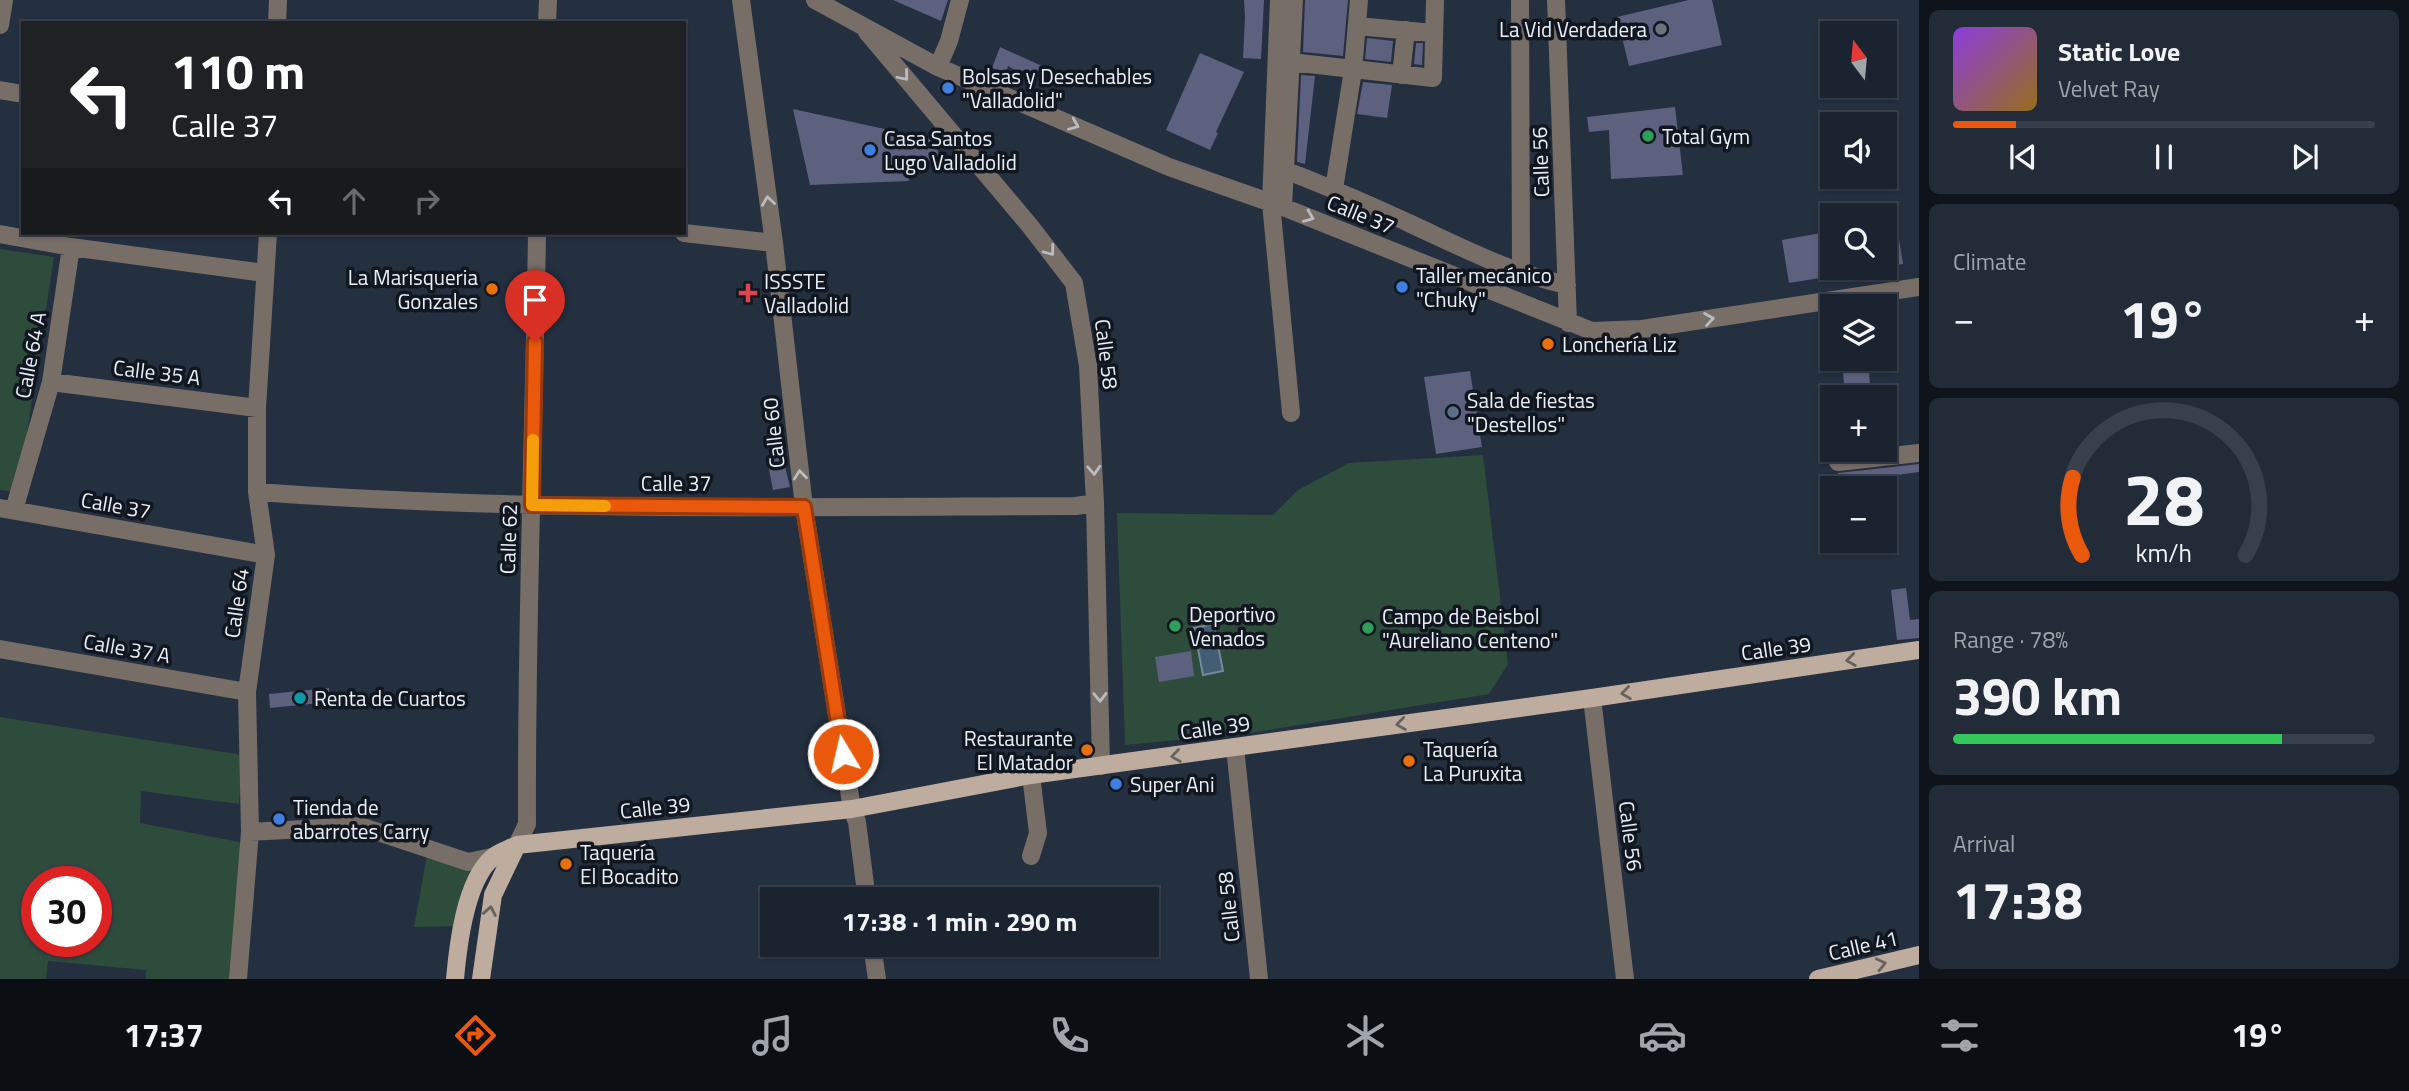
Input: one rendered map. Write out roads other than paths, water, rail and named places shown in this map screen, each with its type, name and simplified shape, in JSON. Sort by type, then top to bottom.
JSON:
[{"type":"main road","name":"Calle 39","points":[[517,845],[852,809],[1031,775],[1919,650]]},
{"type":"main road","points":[[455,979],[460,926],[477,877],[517,845]]},
{"type":"main road","points":[[481,979],[500,860]]},
{"type":"main road","name":"Calle 41","points":[[1818,979],[1847,976],[1919,955]]},
{"type":"street","points":[[0,25],[4,0]]},
{"type":"street","points":[[547,21],[548,0]]},
{"type":"street","name":"Calle 60","points":[[741,0],[774,243],[804,507],[852,809],[857,821],[865,887]]},
{"type":"street","name":"Calle 37","points":[[814,0],[938,66],[1169,167],[1277,205],[1592,331],[1642,329],[1919,287]]},
{"type":"street","points":[[938,66],[949,41],[960,0]]},
{"type":"street","points":[[1279,0],[1277,205],[1291,414]]},
{"type":"street","points":[[1277,205],[1285,170],[1294,0]]},
{"type":"street","points":[[1334,190],[1353,70],[1359,0]]},
{"type":"street","points":[[1291,62],[1433,78],[1435,0]]},
{"type":"street","points":[[1520,0],[1521,271]]},
{"type":"street","name":"Calle 56","points":[[1556,0],[1568,323]]},
{"type":"street","points":[[272,1],[277,21]]},
{"type":"street","name":"Calle 58","points":[[860,24],[1031,226],[1074,283],[1088,366],[1095,503],[1101,766]]},
{"type":"street","points":[[1357,26],[1433,33]]},
{"type":"street","points":[[1401,75],[1406,30]]},
{"type":"street","points":[[0,90],[21,94]]},
{"type":"street","points":[[1285,170],[1412,224],[1481,258],[1567,285]]},
{"type":"street","points":[[686,233],[774,243]]},
{"type":"street","points":[[0,234],[71,247],[264,273]]},
{"type":"street","name":"Calle 64","points":[[238,979],[250,832],[247,692],[266,555],[257,492],[257,408],[268,235]]},
{"type":"street","name":"Calle 62","points":[[517,845],[527,824],[527,667],[537,235]]},
{"type":"street","name":"Calle 64 A","points":[[7,509],[51,382],[71,247]]},
{"type":"street","name":"Calle 35 A","points":[[51,382],[257,408]]},
{"type":"street","points":[[1897,455],[1919,453]]},
{"type":"street","name":"Calle 37","points":[[257,492],[532,505],[804,507],[1062,506],[1095,503]]},
{"type":"street","name":"Calle 37","points":[[7,509],[266,555]]},
{"type":"street","name":"Calle 37 A","points":[[0,649],[247,692]]},
{"type":"street","name":"Calle 56","points":[[1592,698],[1625,979]]},
{"type":"street","name":"Calle 58","points":[[1235,747],[1259,979]]},
{"type":"street","points":[[1031,775],[1038,833],[1031,856]]},
{"type":"street","points":[[250,832],[360,826],[468,862],[500,860]]},
{"type":"street","points":[[874,957],[877,979]]},
{"type":"water","points":[[1214,624],[1223,671],[1203,675],[1194,628]]},
{"type":"place","name":"La Vid Verdadera","points":[[1661,29]]},
{"type":"place","name":"Bolsas y Desechables \"Valladolid\"","points":[[948,88]]},
{"type":"place","name":"Total Gym","points":[[1648,136]]},
{"type":"place","name":"Casa Santos Lugo Valladolid","points":[[870,150]]},
{"type":"place","name":"Taller mecánico \"Chuky\"","points":[[1402,287]]},
{"type":"place","name":"La Marisqueria Gonzales","points":[[492,289]]},
{"type":"place","name":"ISSSTE Valladolid","points":[[748,293]]},
{"type":"place","name":"Lonchería Liz","points":[[1548,344]]},
{"type":"place","name":"Sala de fiestas \"Destellos\"","points":[[1453,412]]},
{"type":"place","name":"Deportivo Venados","points":[[1175,626]]},
{"type":"place","name":"Campo de Beisbol \"Aureliano Centeno\"","points":[[1368,628]]},
{"type":"place","name":"Renta de Cuartos","points":[[300,698]]},
{"type":"place","name":"Restaurante El Matador","points":[[1087,750]]},
{"type":"place","name":"Taquería La Puruxita","points":[[1409,761]]},
{"type":"place","name":"Super Ani","points":[[1116,784]]},
{"type":"place","name":"Tienda de abarrotes Carry","points":[[279,819]]},
{"type":"place","name":"Taquería El Bocadito","points":[[566,864]]}]
